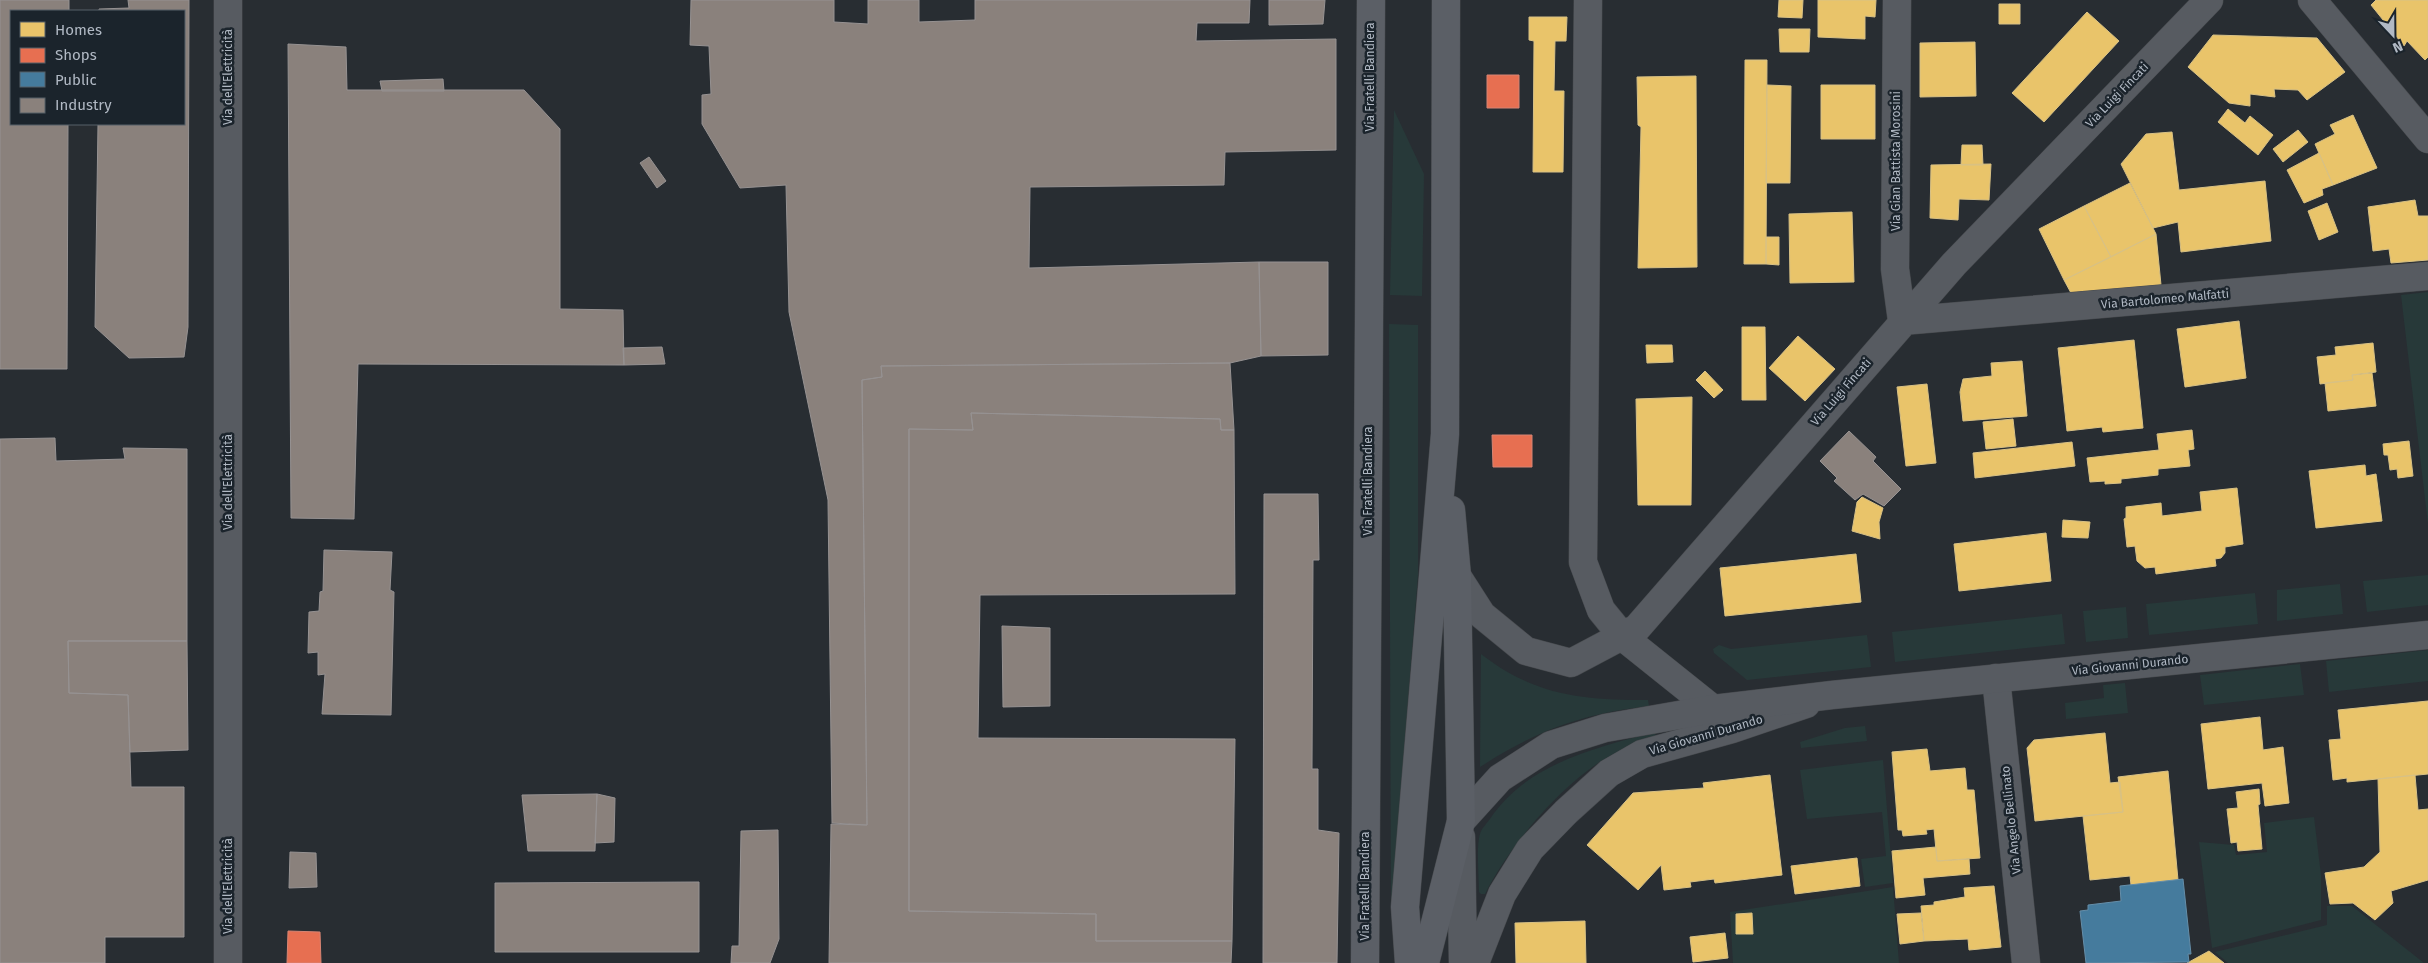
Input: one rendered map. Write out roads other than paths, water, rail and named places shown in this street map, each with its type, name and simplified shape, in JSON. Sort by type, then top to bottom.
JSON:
[{"type":"main road","name":"Via Fratelli Bandiera","points":[[1365,963],[1371,0]]},
{"type":"main road","points":[[1409,963],[1405,907],[1445,434],[1446,0]]},
{"type":"main road","points":[[1425,963],[1461,821],[1457,576],[1445,434]]},
{"type":"street","name":"Via dell'Elettricità","points":[[228,0],[228,963]]},
{"type":"street","points":[[1588,0],[1583,562],[1601,610],[1623,637],[1713,709]]},
{"type":"street","name":"Via Gian Battista Morosini","points":[[1897,0],[1895,269],[1902,321]]},
{"type":"street","name":"Via Luigi Fincati","points":[[1457,576],[1482,615],[1526,651],[1571,663],[1637,628],[1902,321],[1954,264],[2209,0]]},
{"type":"street","points":[[2312,0],[2428,139]]},
{"type":"street","name":"Via Bartolomeo Malfatti","points":[[1902,321],[2428,276]]},
{"type":"street","name":"Via Giovanni Durando","points":[[1461,821],[1500,778],[1551,745],[1604,728],[1713,709],[1832,695],[2428,636]]},
{"type":"street","name":"Via Angelo Bellinato","points":[[1996,678],[2026,963]]},
{"type":"street","name":"Via Giovanni Durando","points":[[1475,963],[1502,894],[1530,849],[1566,812],[1609,773],[1642,754],[1732,729],[1832,695]]},
{"type":"street","points":[[1461,821],[1463,963]]}]
